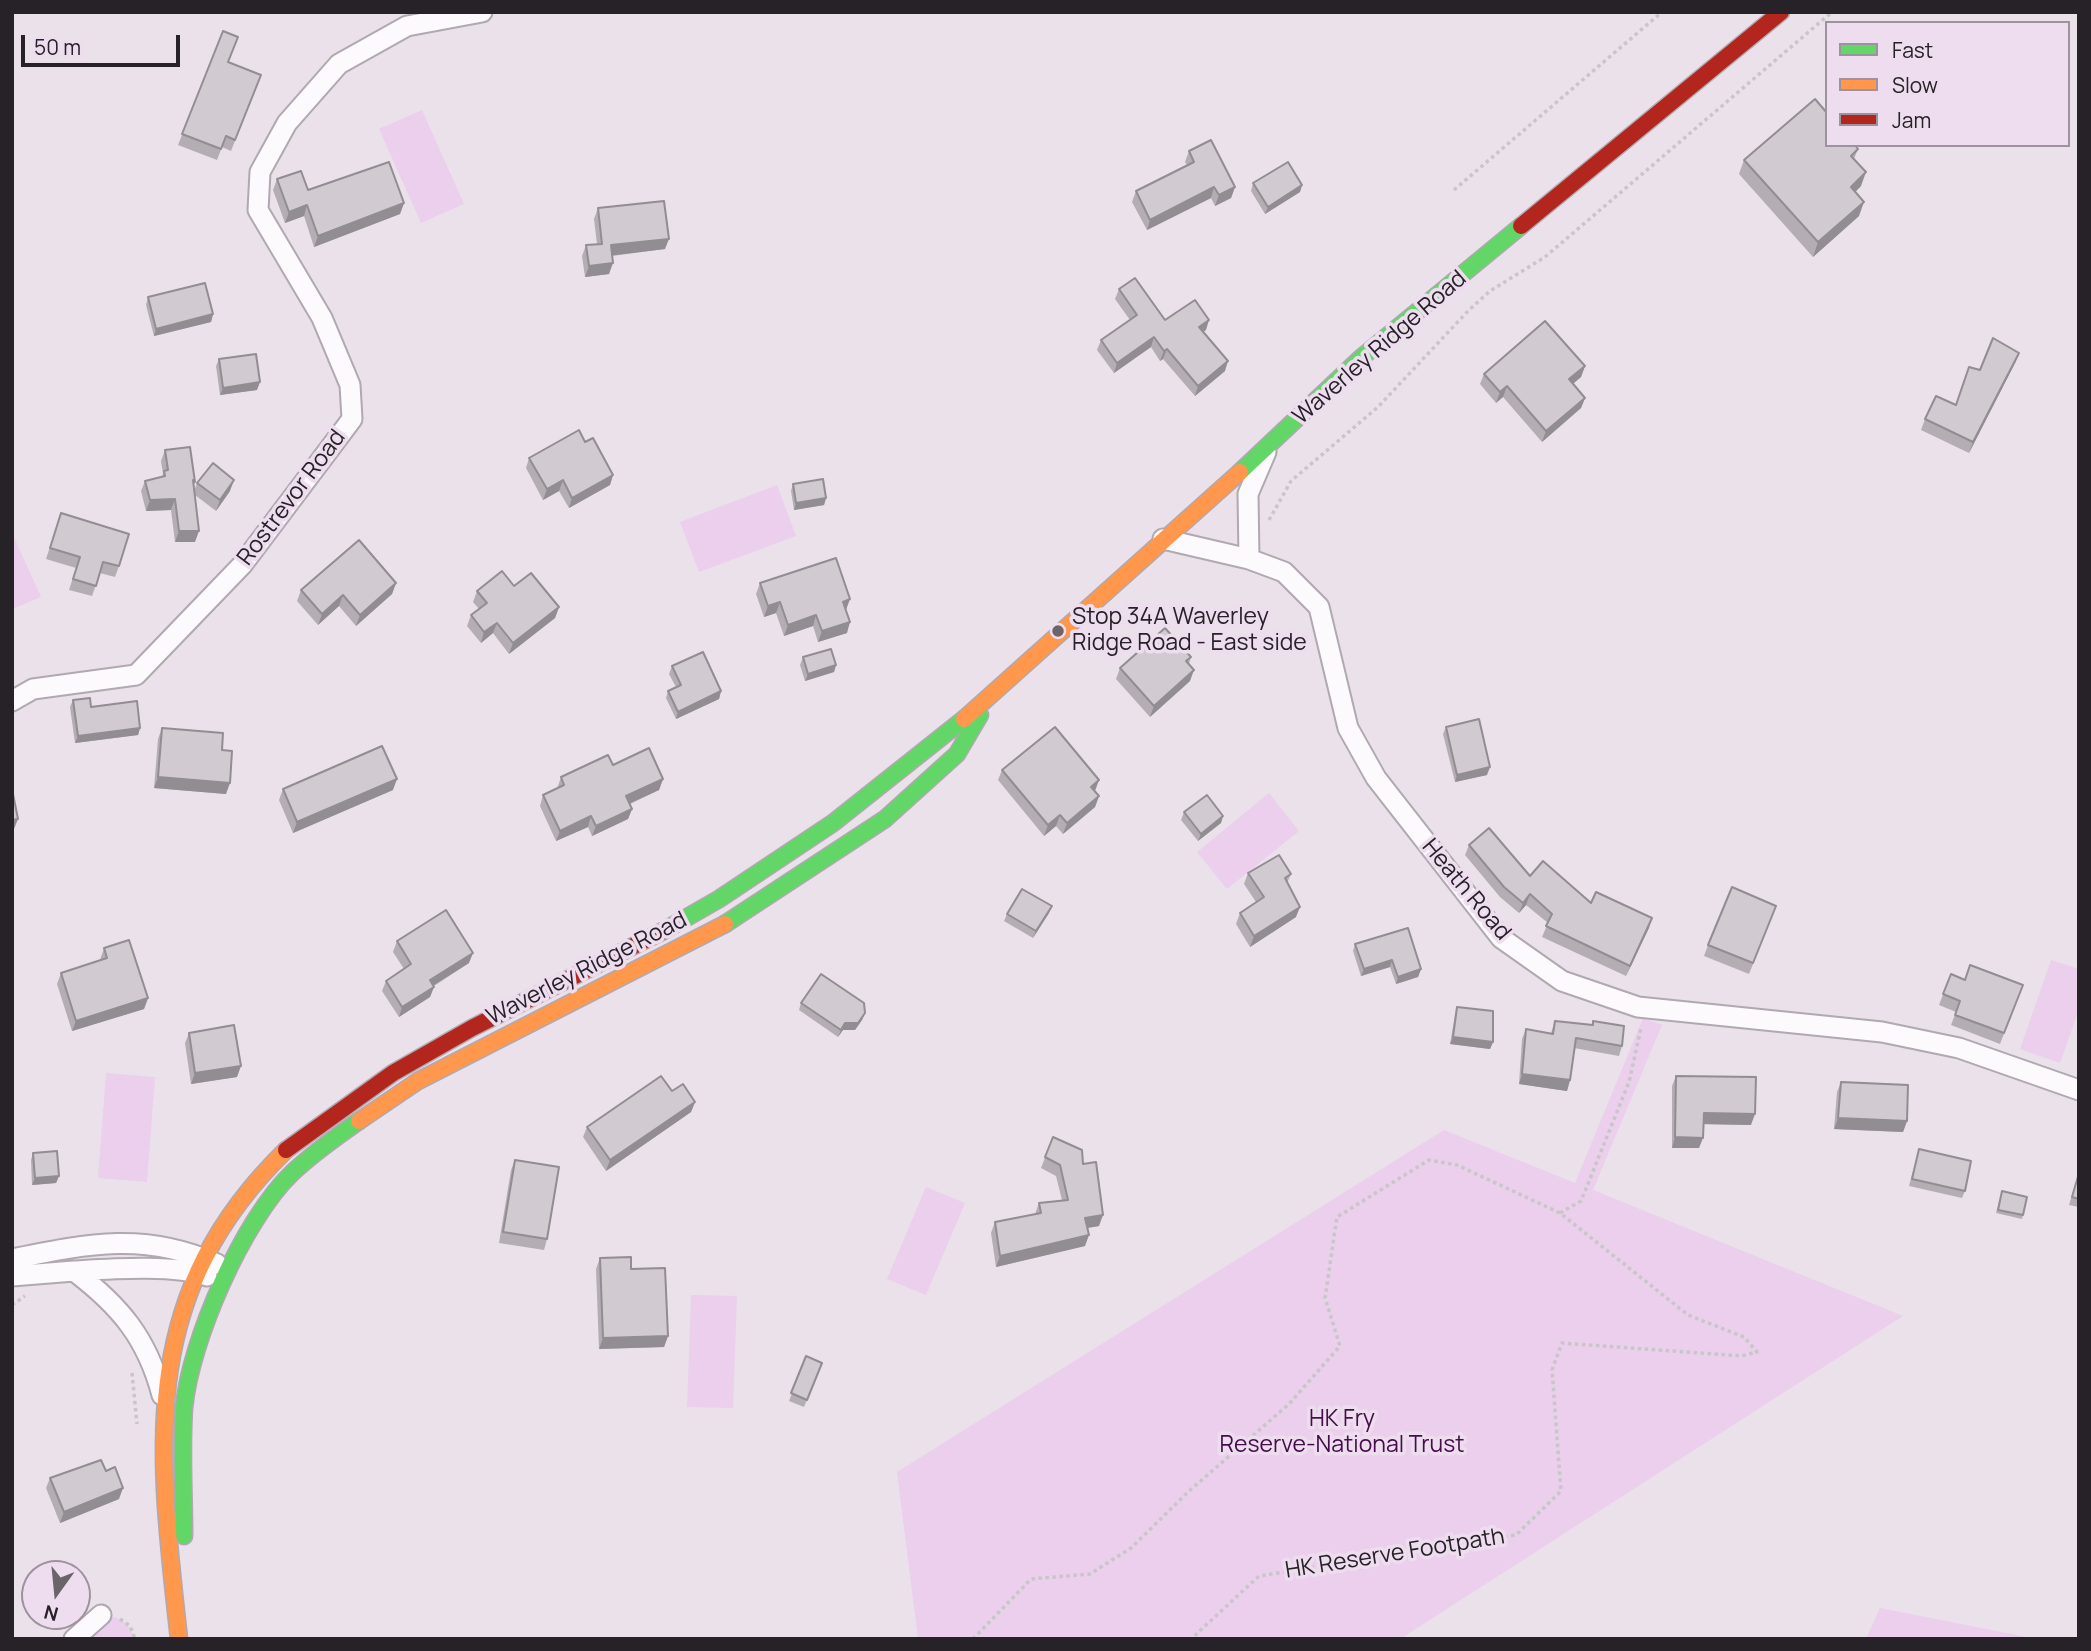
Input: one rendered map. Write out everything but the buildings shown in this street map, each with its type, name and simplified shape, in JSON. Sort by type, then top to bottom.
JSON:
[{"type":"main road","name":"Waverley Ridge Road","points":[[178,1639],[165,1510],[162,1434],[164,1403],[180,1318],[201,1265],[252,1183],[288,1148],[330,1115],[393,1073],[638,946],[719,899],[832,823],[991,698],[1163,539],[1268,448],[1362,357],[1781,12]]},
{"type":"main road","name":"Waverley Ridge Road","points":[[195,1639],[183,1517],[184,1407],[195,1347],[224,1275],[249,1232],[289,1175],[334,1138],[418,1081],[712,932],[885,819],[957,754],[991,698]]},
{"type":"street","name":"Rostrevor Road","points":[[12,701],[33,689],[136,675],[242,565],[352,419],[350,385],[322,318],[258,210],[260,172],[287,123],[339,64],[407,26],[482,12]]},
{"type":"street","points":[[1249,559],[1248,494],[1268,448]]},
{"type":"street","name":"Heath Road","points":[[1163,539],[1249,559],[1284,572],[1319,607],[1348,728],[1376,778],[1501,938],[1562,981],[1638,1007],[1895,1034],[1959,1048],[2079,1090]]},
{"type":"street","points":[[12,1258],[135,1241],[224,1275]]},
{"type":"street","points":[[12,1276],[201,1265]]},
{"type":"street","name":"Waverley Ridge Road","points":[[74,1271],[106,1295],[133,1326],[156,1372],[164,1403]]},
{"type":"street","points":[[74,1639],[101,1615]]},
{"type":"path","points":[[1454,190],[1662,12]]},
{"type":"path","points":[[1267,522],[1291,481],[1378,407],[1490,291],[1545,257],[1832,12]]},
{"type":"path","points":[[1560,1213],[1581,1200],[1629,1083],[1643,1016]]},
{"type":"path","name":"HK Reserve Footpath","points":[[973,1639],[1031,1579],[1090,1574],[1131,1548],[1188,1492],[1289,1404],[1340,1346],[1325,1298],[1337,1217],[1429,1160],[1457,1165],[1560,1213],[1688,1315],[1744,1337],[1757,1352],[1741,1356],[1562,1343],[1552,1370],[1561,1491],[1516,1535],[1259,1576],[1191,1639]]},
{"type":"green space","points":[[422,110],[464,204],[421,223],[379,129]]},
{"type":"green space","points":[[777,485],[796,536],[699,572],[680,522]]},
{"type":"green space","points":[[12,533],[41,597],[12,609]]},
{"type":"green space","points":[[1269,793],[1299,831],[1227,889],[1197,852]]},
{"type":"green space","points":[[2051,960],[2079,969],[2079,1009],[2060,1063],[2020,1049]]},
{"type":"green space","name":"HK Fry Reserve-National Trust","points":[[1643,1018],[1662,1025],[1593,1190],[1903,1316],[1400,1639],[918,1639],[897,1472],[1444,1130],[1575,1183]]},
{"type":"green space","points":[[106,1073],[155,1077],[147,1182],[98,1178]]},
{"type":"green space","points":[[926,1187],[965,1203],[926,1295],[887,1279]]},
{"type":"green space","points":[[691,1295],[737,1296],[733,1408],[687,1407]]},
{"type":"green space","points":[[1880,1608],[2037,1639],[1866,1639]]},
{"type":"green space","points":[[101,1615],[113,1617],[129,1628],[135,1639],[74,1639],[84,1630],[91,1630],[91,1624]]},
{"type":"traffic: fast","points":[[1240,472],[1362,357],[1521,226]]},
{"type":"traffic: fast","points":[[725,924],[885,819],[957,754],[980,715]]},
{"type":"traffic: fast","points":[[665,930],[719,899],[833,823],[964,719]]},
{"type":"traffic: fast","points":[[184,1536],[184,1408],[188,1381],[222,1283],[255,1220],[274,1194],[308,1159],[359,1121]]},
{"type":"traffic: slow","points":[[964,719],[1240,472]]},
{"type":"traffic: slow","points":[[359,1121],[418,1081],[725,924]]},
{"type":"traffic: slow","points":[[179,1639],[166,1503],[164,1439],[168,1378],[181,1319],[203,1261],[237,1205],[286,1150]]},
{"type":"traffic: jam","points":[[1521,226],[1781,12]]},
{"type":"traffic: jam","points":[[286,1150],[393,1073],[472,1028],[665,930]]},
{"type":"place","name":"Stop 34A Waverley Ridge Road - East side","points":[[1058,631]]}]
